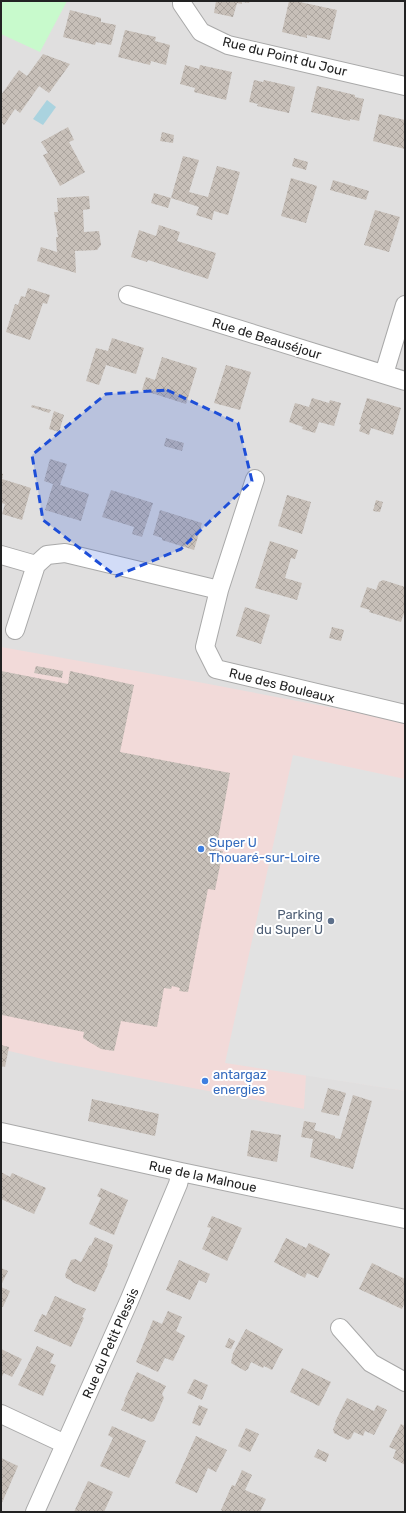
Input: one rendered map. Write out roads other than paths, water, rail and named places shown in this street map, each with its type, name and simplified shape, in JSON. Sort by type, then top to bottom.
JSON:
[{"type":"street","name":"Rue du Point du Jour","points":[[182,1],[182,4],[201,32],[228,45],[405,86]]},
{"type":"street","name":"Rue de Beauséjour","points":[[128,295],[405,381]]},
{"type":"street","points":[[384,374],[405,305]]},
{"type":"street","points":[[15,630],[36,565],[48,555],[65,553],[219,590],[255,479]]},
{"type":"street","points":[[1,555],[36,565]]},
{"type":"street","name":"Rue des Bouleaux","points":[[219,590],[205,647],[216,669],[405,714]]},
{"type":"street","name":"Rue de la Malnoue","points":[[1,1132],[181,1172],[405,1219]]},
{"type":"street","name":"Rue du Petit Plessis","points":[[35,1512],[129,1301],[178,1184],[181,1172]]},
{"type":"street","points":[[340,1328],[371,1363],[405,1382]]},
{"type":"street","points":[[1,1414],[65,1444]]},
{"type":"water","points":[[47,100],[56,107],[43,125],[33,119]]},
{"type":"place","name":"Super U Thouaré-sur-Loire","points":[[201,849]]},
{"type":"place","name":"Parking du Super U","points":[[331,921]]},
{"type":"place","name":"antargaz energies","points":[[205,1081]]}]
